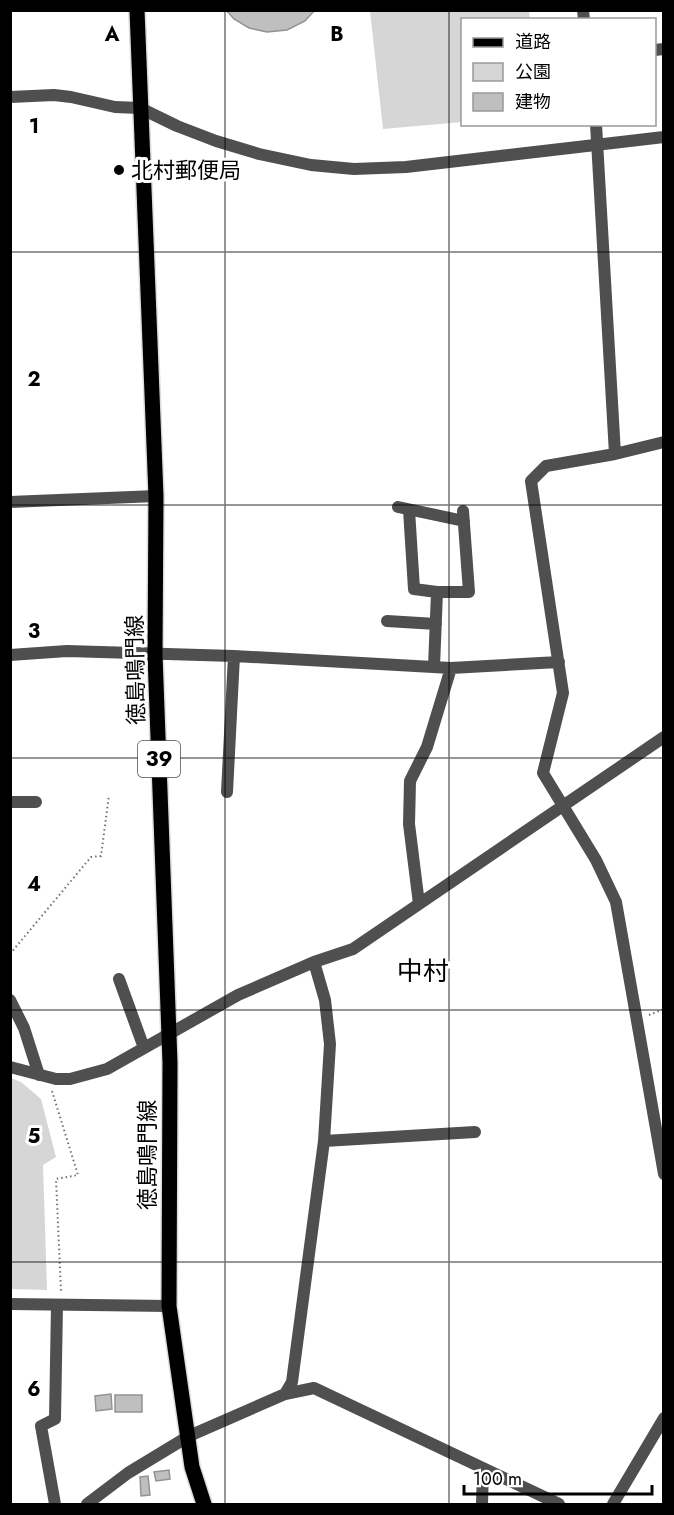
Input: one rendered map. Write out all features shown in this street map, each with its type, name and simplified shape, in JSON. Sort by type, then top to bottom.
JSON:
[{"type":"main road","name":"徳島鳴門線","points":[[137,10],[156,496],[155,655],[169,1034],[170,1306],[192,1467],[204,1504]]},
{"type":"street","points":[[10,97],[54,95],[115,107],[140,108],[177,126],[259,154],[343,168],[406,167],[663,137]]},
{"type":"street","points":[[596,126],[615,454]]},
{"type":"street","points":[[663,442],[615,454],[546,466],[531,481],[563,693],[543,773],[596,860],[616,903],[663,1174]]},
{"type":"street","points":[[10,502],[156,496]]},
{"type":"street","points":[[404,509],[464,516],[469,592],[436,592],[414,589],[404,509]]},
{"type":"street","points":[[435,667],[436,592]]},
{"type":"street","points":[[387,621],[436,624]]},
{"type":"street","points":[[10,655],[68,651],[234,656],[451,668],[560,662]]},
{"type":"street","points":[[227,792],[234,656]]},
{"type":"street","points":[[419,904],[408,824],[410,781],[428,747],[451,668]]},
{"type":"street","points":[[10,1067],[44,1076],[70,1079],[107,1069],[238,995],[314,962],[353,949],[663,737]]},
{"type":"street","points":[[10,802],[36,802]]},
{"type":"street","points":[[285,1394],[292,1382],[324,1140],[330,1044],[325,1000],[314,962]]},
{"type":"street","points":[[119,979],[144,1048]]},
{"type":"street","points":[[10,1000],[44,1076]]},
{"type":"street","points":[[324,1140],[475,1132]]},
{"type":"street","points":[[10,1304],[170,1306]]},
{"type":"street","points":[[55,1504],[41,1426],[55,1419],[59,1305]]},
{"type":"street","points":[[87,1504],[167,1447],[285,1394],[314,1388],[559,1504]]},
{"type":"street","points":[[613,1504],[663,1418]]},
{"type":"street","points":[[482,1504],[483,1469]]},
{"type":"path","points":[[10,954],[91,857],[101,856],[109,795]]},
{"type":"path","points":[[44,1076],[78,1175],[56,1179],[59,1305]]},
{"type":"green space","points":[[370,11],[529,11],[530,18],[461,18],[461,122],[383,129]]},
{"type":"green space","points":[[11,1078],[21,1082],[41,1099],[56,1157],[43,1165],[47,1290],[11,1289]]},
{"type":"building","points":[[226,10],[315,10],[305,21],[287,30],[267,32],[249,28],[234,19]]},
{"type":"building","points":[[111,1394],[112,1409],[96,1411],[95,1396]]},
{"type":"building","points":[[115,1395],[142,1395],[142,1412],[115,1412]]},
{"type":"building","points":[[169,1470],[170,1479],[156,1481],[154,1472]]},
{"type":"building","points":[[148,1476],[150,1495],[141,1496],[140,1477]]},
{"type":"place","name":"北村郵便局","points":[[119,170]]},
{"type":"district","name":"中村","points":[[423,971]]}]
